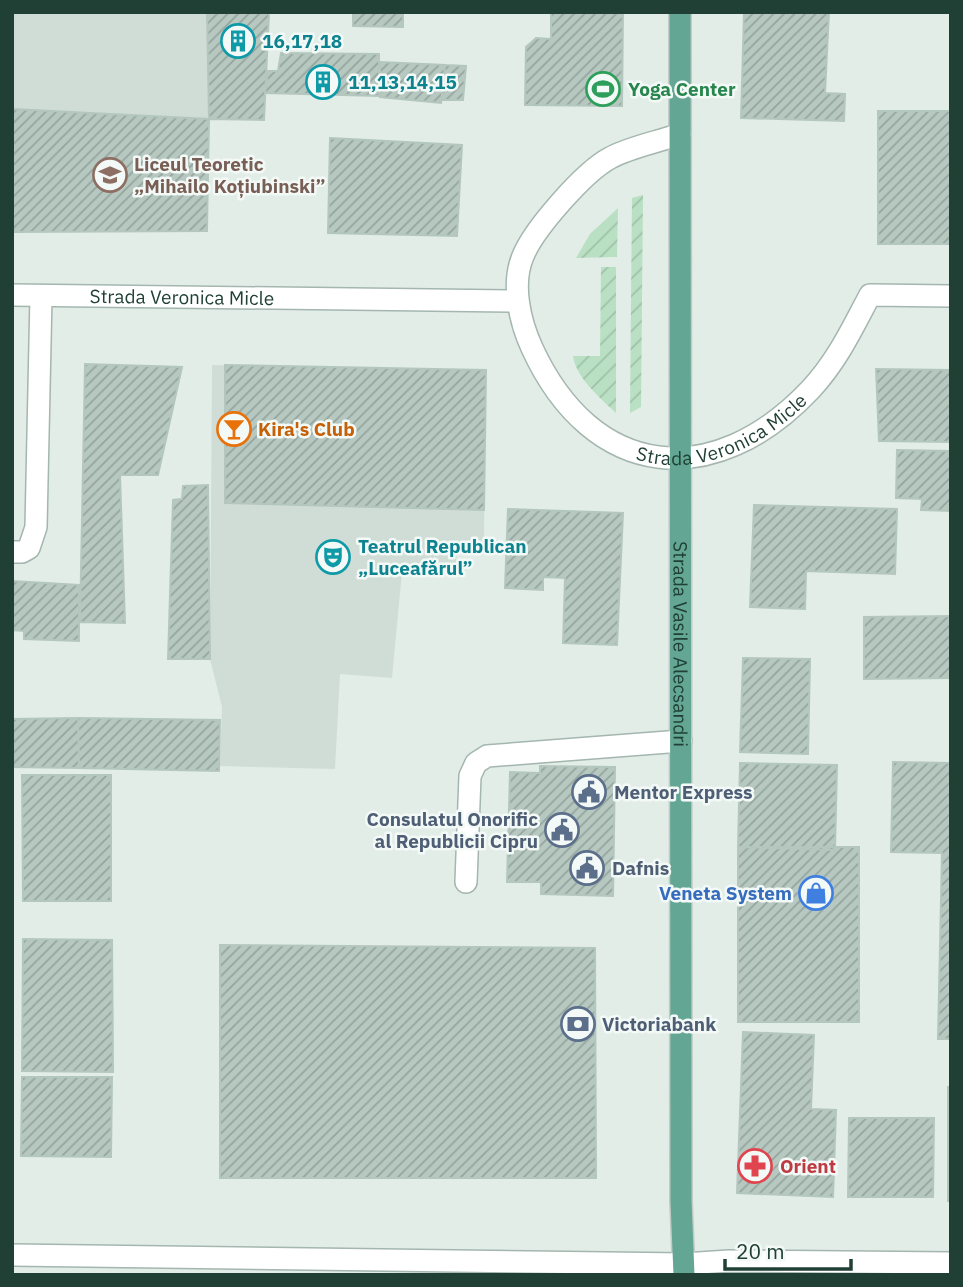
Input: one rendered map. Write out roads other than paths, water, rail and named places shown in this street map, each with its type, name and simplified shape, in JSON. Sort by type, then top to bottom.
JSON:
[{"type":"main road","name":"Strada Vasile Alecsandri","points":[[680,12],[681,1201],[684,1269]]},
{"type":"street","name":"Strada Veronica Micle","points":[[680,134],[609,158],[546,218],[522,257],[518,301],[526,333],[541,367],[565,403],[596,432],[641,456],[681,461],[720,452],[771,426],[811,389],[839,356],[870,295],[951,296]]},
{"type":"street","name":"Strada Veronica Micle","points":[[12,295],[518,301]]},
{"type":"street","points":[[12,552],[22,552],[29,548],[36,527],[41,296]]},
{"type":"street","points":[[466,882],[470,776],[476,763],[487,756],[681,741]]},
{"type":"street","points":[[12,1255],[684,1269],[729,1261],[951,1263]]},
{"type":"place","name":"16,17,18","points":[[238,41]]},
{"type":"place","name":"11,13,14,15","points":[[323,82]]},
{"type":"place","name":"Yoga Center","points":[[603,89]]},
{"type":"place","name":"Liceul Teoretic „Mihailo Koțiubinski”","points":[[110,175]]},
{"type":"place","name":"Kira's Club","points":[[234,429]]},
{"type":"place","name":"Teatrul Republican „Luceafărul”","points":[[333,557]]},
{"type":"place","name":"Mentor Express","points":[[589,792]]},
{"type":"place","name":"Consulatul Onorific al Republicii Cipru","points":[[562,830]]},
{"type":"place","name":"Dafnis","points":[[587,868]]},
{"type":"place","name":"Veneta System","points":[[816,893]]},
{"type":"place","name":"Victoriabank","points":[[578,1024]]},
{"type":"place","name":"Orient","points":[[755,1166]]}]
